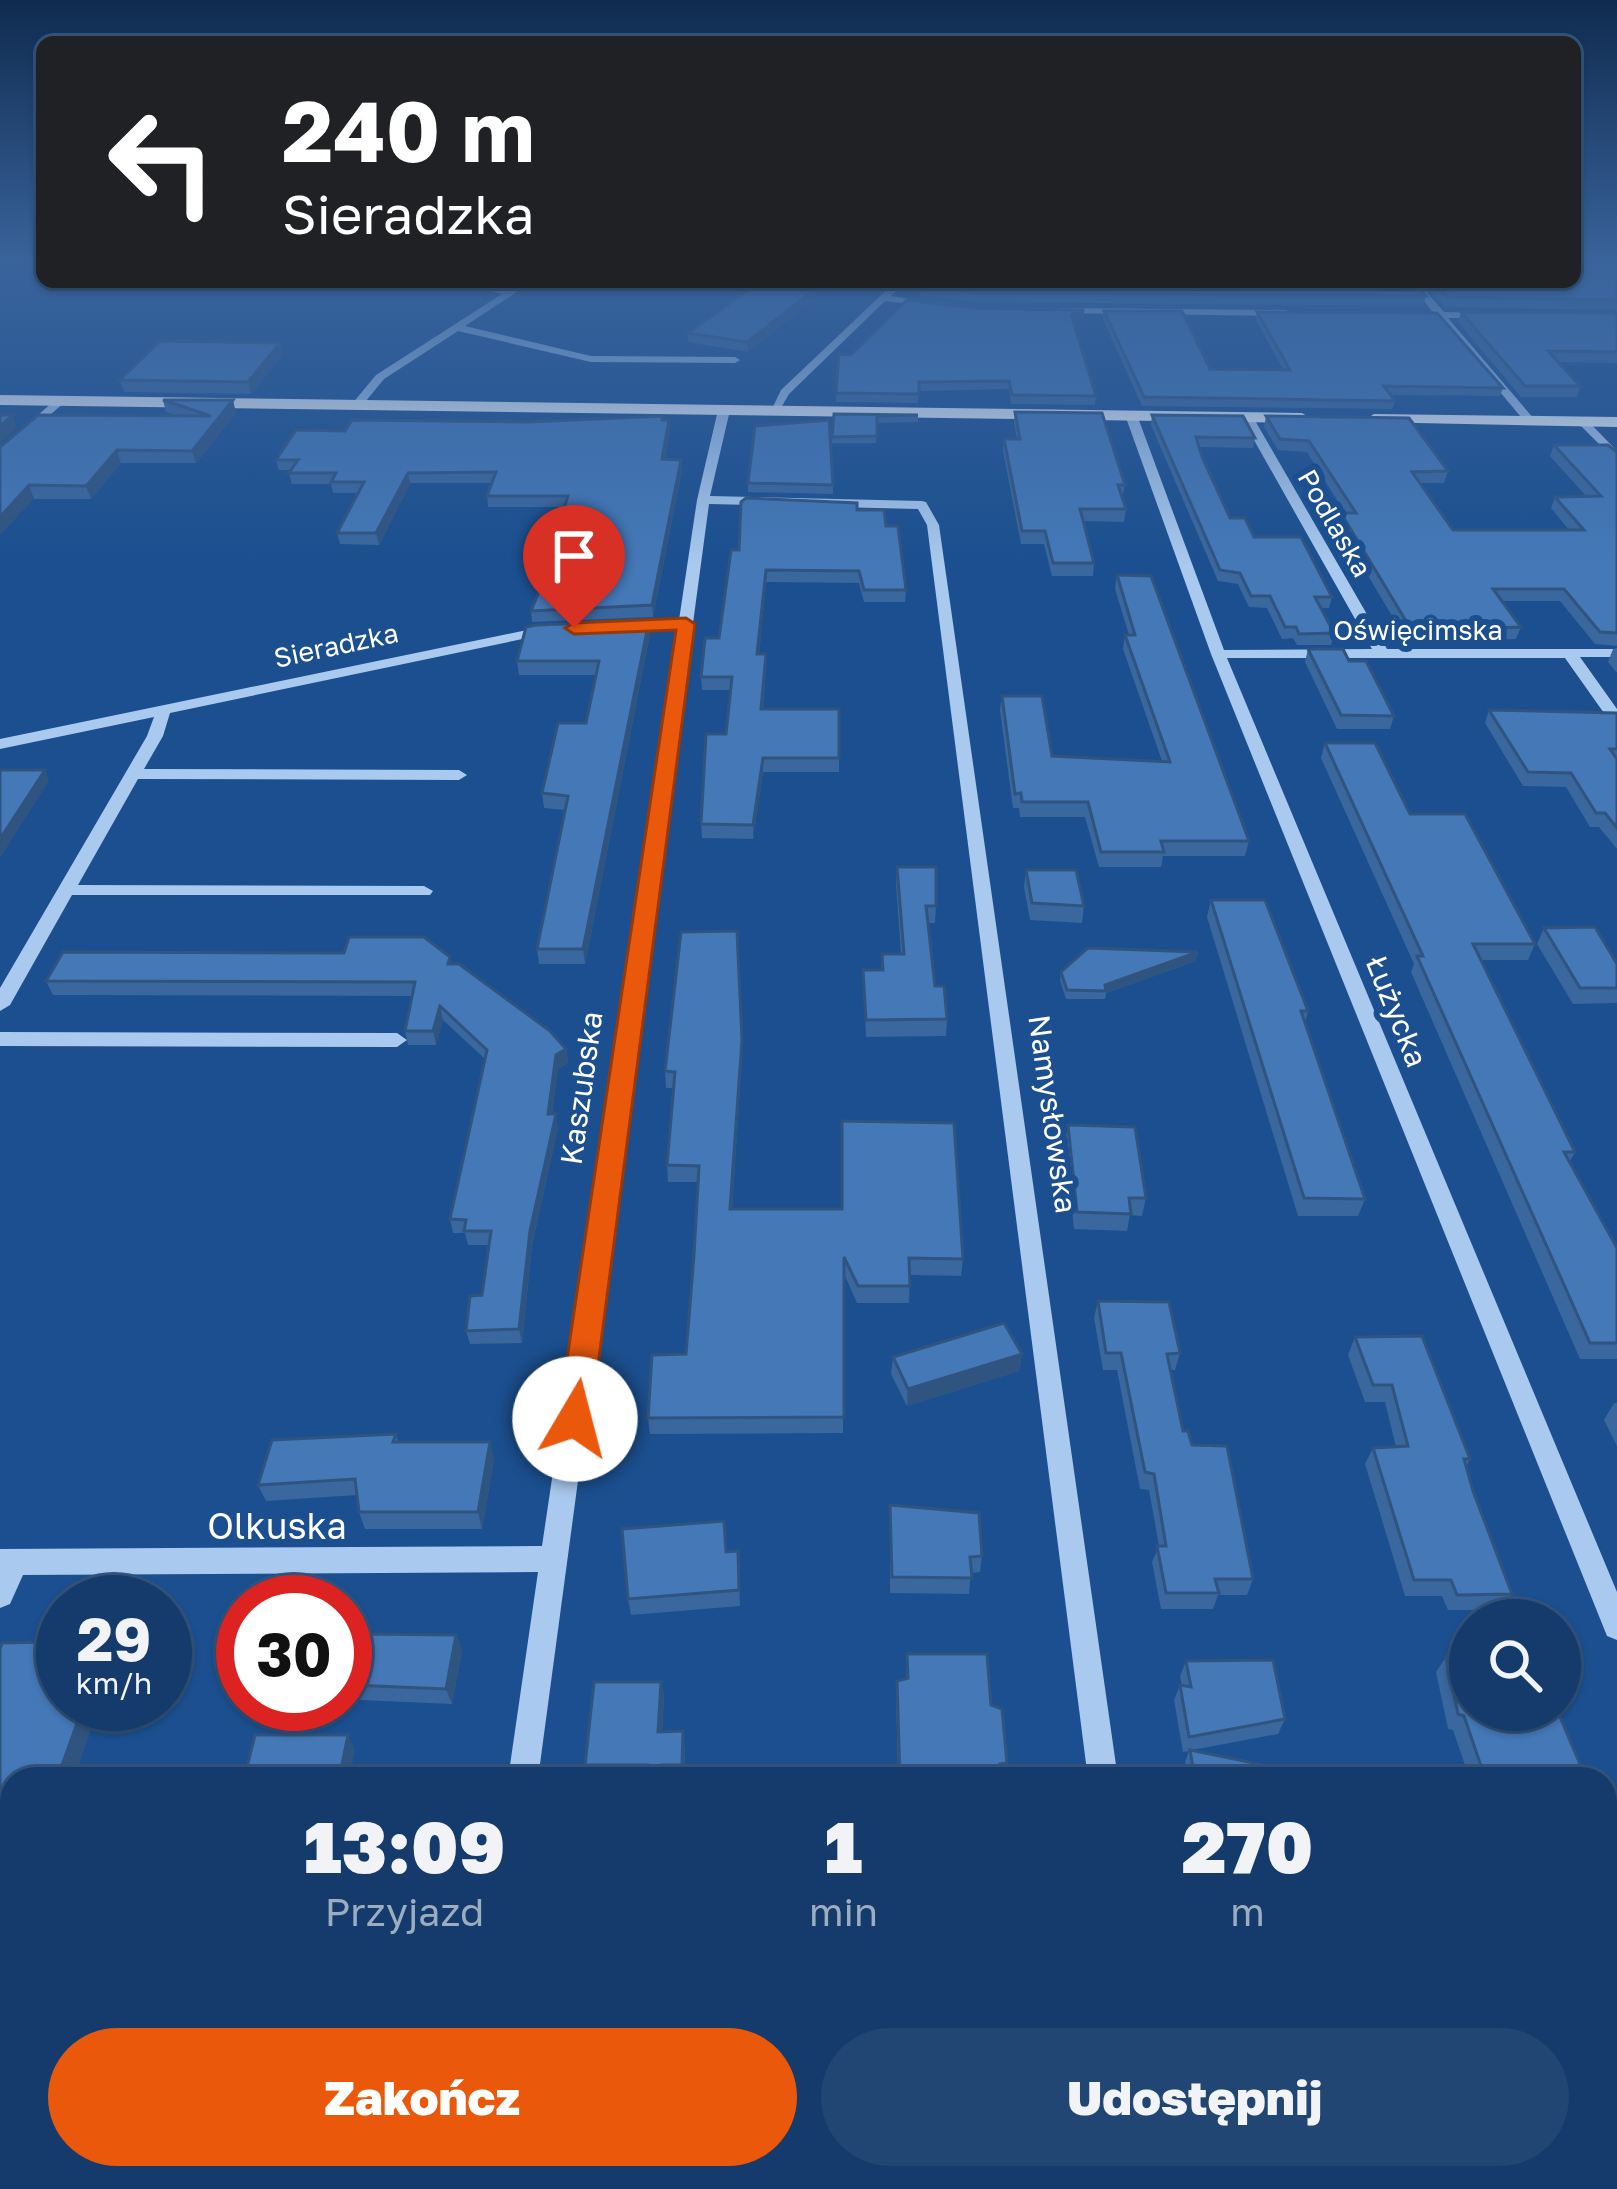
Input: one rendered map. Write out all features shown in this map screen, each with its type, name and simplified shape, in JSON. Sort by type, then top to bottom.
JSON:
[{"type":"main road","points":[[0,400],[1318,418]]},
{"type":"main road","points":[[1365,419],[1617,422]]},
{"type":"street","points":[[356,406],[380,377],[405,360]]},
{"type":"street","points":[[773,411],[785,392],[818,360]]},
{"type":"street","points":[[1479,360],[1530,421]]},
{"type":"street","points":[[0,455],[60,401]]},
{"type":"street","name":"Kaszubska","points":[[525,1767],[703,500],[724,410]]},
{"type":"street","name":"Łużycka","points":[[1131,416],[1218,654],[1617,1627]]},
{"type":"street","name":"Podlaska","points":[[1247,417],[1382,654]]},
{"type":"street","points":[[1582,422],[1617,458]]},
{"type":"street","name":"Namysłowska","points":[[703,500],[922,505],[934,525],[1101,1767]]},
{"type":"street","points":[[601,627],[686,624]]},
{"type":"street","name":"Sieradzka","points":[[0,744],[537,630],[580,628]]},
{"type":"street","points":[[1569,653],[1617,720]]},
{"type":"street","name":"Oświęcimska","points":[[1218,654],[1617,653]]},
{"type":"street","points":[[0,1005],[133,774],[164,709]]},
{"type":"street","points":[[133,774],[459,775]]},
{"type":"street","points":[[64,890],[424,892]]},
{"type":"street","points":[[0,1039],[397,1040]]},
{"type":"street","name":"Olkuska","points":[[7,1562],[555,1559]]},
{"type":"street","points":[[0,1595],[7,1562]]},
{"type":"building","points":[[140,360],[266,360],[248,382],[120,380]]},
{"type":"building","points":[[839,360],[1085,360],[1096,396],[1012,395],[1009,381],[919,382],[919,394],[836,393]]},
{"type":"building","points":[[1127,360],[1206,360],[1210,369],[1290,370],[1284,360],[1478,360],[1503,388],[1384,386],[1395,401],[1144,397]]},
{"type":"building","points":[[1503,360],[1556,360],[1580,386],[1525,386]]},
{"type":"building","points":[[163,400],[233,400],[192,451],[117,450],[86,486],[29,485],[0,517],[0,447],[38,415],[211,416]]},
{"type":"building","points":[[1015,412],[1102,413],[1125,485],[1118,485],[1126,509],[1080,509],[1094,563],[1053,563],[1045,531],[1022,531],[1004,439],[1020,439]]},
{"type":"building","points":[[834,414],[918,415],[877,416],[877,436],[832,437]]},
{"type":"building","points":[[1152,415],[1243,416],[1255,438],[1196,437],[1202,457],[1230,518],[1245,518],[1254,537],[1301,537],[1332,597],[1315,597],[1334,633],[1299,634],[1296,627],[1285,627],[1270,596],[1251,596],[1240,573],[1220,570]]},
{"type":"building","points":[[663,416],[662,420],[669,420],[662,459],[681,460],[652,605],[531,611],[542,584],[542,556],[549,555],[568,496],[487,496],[496,472],[408,473],[376,533],[337,533],[364,482],[331,482],[336,473],[289,473],[298,460],[276,460],[296,430],[345,431],[352,420],[527,422]]},
{"type":"building","points":[[1266,416],[1409,418],[1448,471],[1412,472],[1453,530],[1584,530],[1555,497],[1601,496],[1554,445],[1608,445],[1617,452],[1617,633],[1600,632],[1564,589],[1493,589],[1521,627],[1412,631],[1341,513],[1356,513],[1309,441],[1280,439]]},
{"type":"building","points":[[829,420],[833,485],[748,483],[755,426]]},
{"type":"building","points":[[746,498],[857,503],[857,510],[884,510],[886,526],[898,526],[906,590],[864,590],[859,571],[766,570],[757,654],[766,654],[761,709],[839,709],[839,758],[763,758],[753,825],[701,824],[706,734],[726,734],[732,677],[701,677],[705,638],[719,638],[731,550],[739,550],[741,502]]},
{"type":"building","points":[[1117,575],[1151,576],[1249,841],[1161,841],[1164,852],[1101,852],[1088,802],[1022,802],[1021,793],[1015,794],[1002,696],[1042,696],[1052,756],[1170,762],[1125,635],[1135,635]]},
{"type":"building","points":[[649,621],[583,949],[537,949],[568,796],[542,793],[558,723],[586,723],[599,661],[517,661],[526,627]]},
{"type":"building","points":[[1308,649],[1343,649],[1349,661],[1366,661],[1394,716],[1341,715]]},
{"type":"building","points":[[1489,710],[1617,713],[1617,749],[1610,749],[1617,759],[1617,828],[1605,813],[1596,813],[1571,773],[1528,772]]},
{"type":"building","points":[[1325,743],[1375,743],[1410,814],[1465,814],[1535,944],[1473,944],[1575,1152],[1564,1152],[1617,1248],[1617,1343],[1590,1343]]},
{"type":"building","points":[[0,770],[45,770],[0,839]]},
{"type":"building","points":[[897,867],[936,867],[936,906],[926,906],[935,986],[944,986],[947,1019],[866,1020],[863,970],[883,970],[882,954],[904,954]]},
{"type":"building","points":[[1026,870],[1076,870],[1084,906],[1032,903]]},
{"type":"building","points":[[1211,900],[1265,900],[1308,1011],[1301,1011],[1365,1199],[1304,1198]]},
{"type":"building","points":[[1595,927],[1617,964],[1617,988],[1580,988],[1544,928]]},
{"type":"building","points":[[737,931],[742,1040],[730,1209],[842,1209],[842,1121],[954,1123],[963,1259],[909,1258],[910,1286],[858,1286],[844,1257],[844,1417],[648,1418],[652,1355],[686,1354],[694,1255],[699,1166],[667,1165],[675,1072],[665,1071],[681,932]]},
{"type":"building","points":[[349,937],[424,937],[450,957],[448,964],[459,964],[550,1031],[566,1049],[556,1055],[548,1114],[556,1114],[530,1231],[519,1329],[466,1331],[470,1296],[482,1295],[491,1231],[464,1231],[466,1220],[450,1219],[487,1050],[440,1006],[433,1031],[405,1031],[415,982],[46,981],[63,952],[344,953]]},
{"type":"building","points":[[1088,948],[1198,952],[1105,985],[1106,991],[1067,990],[1061,972]]},
{"type":"building","points":[[1068,1125],[1135,1127],[1146,1198],[1129,1198],[1131,1214],[1077,1212]]},
{"type":"building","points":[[1098,1301],[1169,1302],[1180,1353],[1167,1354],[1183,1431],[1188,1431],[1192,1445],[1227,1446],[1253,1579],[1215,1579],[1219,1593],[1166,1593],[1157,1546],[1166,1546],[1154,1474],[1145,1472],[1121,1353],[1106,1353]]},
{"type":"building","points":[[1004,1323],[1022,1354],[908,1389],[893,1357]]},
{"type":"building","points":[[1422,1336],[1470,1459],[1464,1459],[1473,1491],[1512,1594],[1457,1595],[1451,1580],[1414,1580],[1373,1448],[1408,1446],[1392,1385],[1373,1385],[1355,1337]]},
{"type":"building","points":[[396,1434],[393,1442],[490,1442],[478,1512],[359,1512],[355,1479],[258,1485],[272,1440]]},
{"type":"building","points":[[890,1505],[979,1513],[982,1556],[970,1557],[972,1578],[892,1577]]},
{"type":"building","points":[[724,1521],[726,1552],[738,1551],[739,1590],[628,1599],[622,1529]]},
{"type":"building","points":[[372,1634],[456,1635],[446,1689],[372,1686]]},
{"type":"building","points":[[36,1642],[36,1731],[74,1731],[61,1767],[0,1767],[2,1643]]},
{"type":"building","points":[[907,1654],[987,1654],[991,1705],[1002,1709],[1007,1763],[1000,1767],[900,1767],[897,1681],[908,1678]]},
{"type":"building","points":[[1273,1660],[1285,1719],[1189,1737],[1180,1685],[1191,1687],[1186,1661]]},
{"type":"building","points":[[594,1682],[661,1682],[658,1732],[683,1731],[682,1765],[585,1765]]},
{"type":"building","points":[[1469,1731],[1566,1731],[1581,1767],[1477,1767],[1481,1766]]},
{"type":"building","points":[[255,1735],[348,1735],[341,1767],[247,1767]]},
{"type":"building","points":[[1190,1750],[1273,1767],[1193,1767]]},
{"type":"route","points":[[574,628],[686,624],[575,1419]]}]
